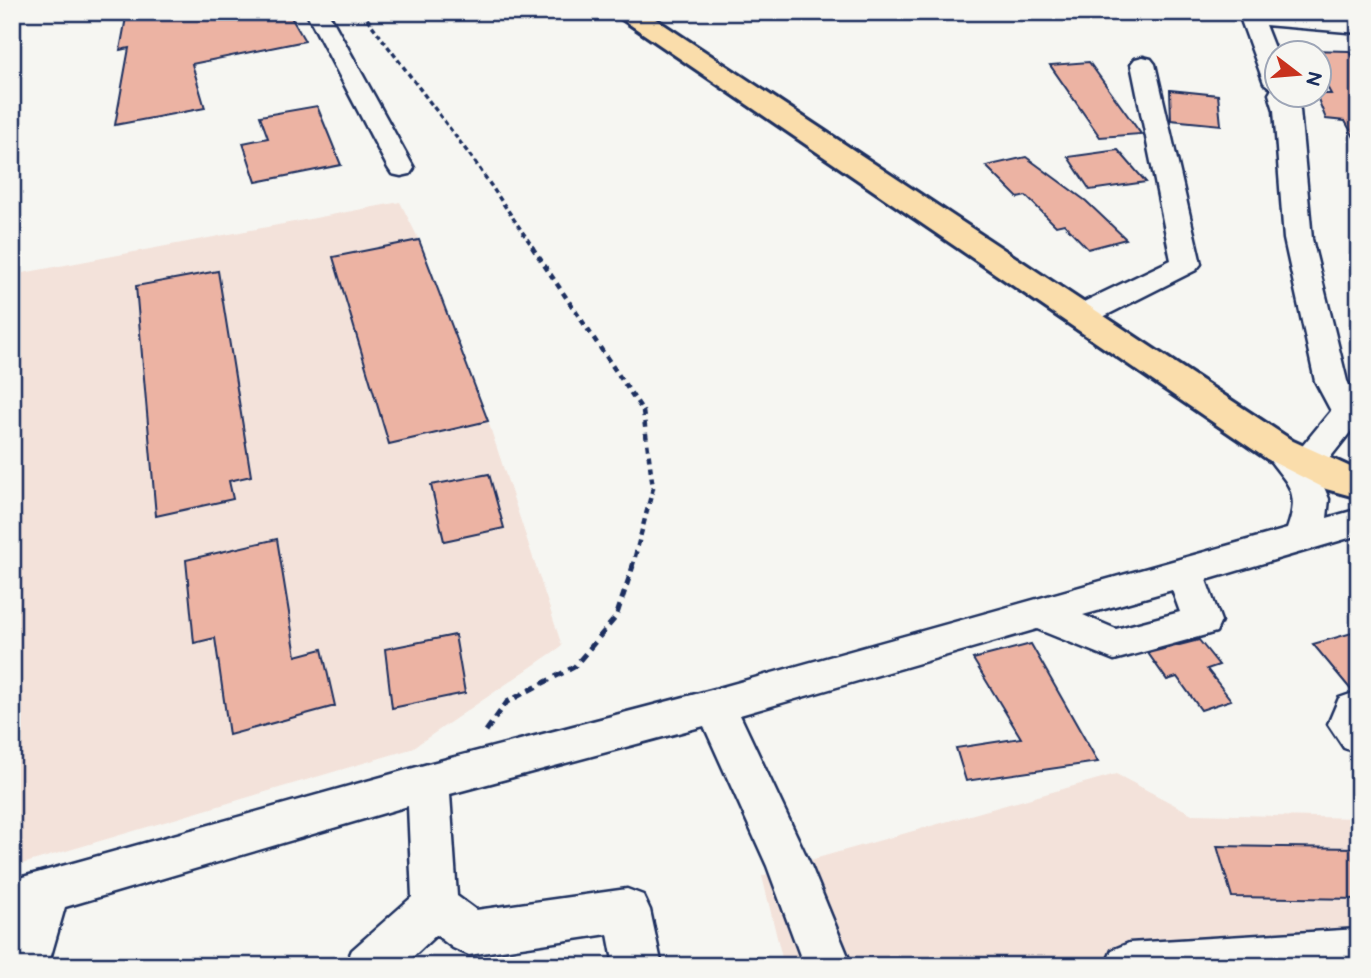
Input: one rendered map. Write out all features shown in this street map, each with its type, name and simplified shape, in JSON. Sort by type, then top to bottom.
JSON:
[{"type":"main road","points":[[628,12],[1293,458],[1359,485]]},
{"type":"street","points":[[317,12],[401,168]]},
{"type":"street","points":[[1262,46],[1250,15],[1359,26]]},
{"type":"street","points":[[1080,316],[1186,264],[1143,64]]},
{"type":"street","points":[[1286,108],[1298,239],[1331,380],[1348,412],[1293,458],[1314,499],[1302,538]]},
{"type":"street","points":[[24,966],[29,897],[440,780],[715,706],[1359,522]]},
{"type":"street","points":[[1038,613],[1114,645],[1202,621],[1184,571]]},
{"type":"street","points":[[715,706],[789,866],[828,966]]},
{"type":"street","points":[[1359,708],[1353,710],[1349,724],[1359,736]]},
{"type":"street","points":[[369,966],[435,906],[440,780]]},
{"type":"street","points":[[435,906],[469,933],[626,910],[638,966]]},
{"type":"street","points":[[1129,966],[1359,951]]},
{"type":"path","points":[[362,12],[482,173],[643,411],[653,488],[637,554],[615,617],[574,667],[507,702],[440,780]]},
{"type":"shaded area","points":[[400,202],[419,240],[488,421],[562,646],[411,749],[12,867],[12,275]]},
{"type":"shaded area","points":[[1116,774],[1192,814],[1359,818],[1359,966],[784,966],[762,876],[789,866]]},
{"type":"building","points":[[127,12],[288,12],[305,41],[192,64],[205,108],[115,125],[129,48],[120,50]]},
{"type":"building","points":[[1332,51],[1349,51],[1359,68],[1359,146],[1345,121],[1326,119],[1322,108],[1332,108]]},
{"type":"building","points":[[1089,62],[1141,134],[1100,137],[1050,65]]},
{"type":"building","points":[[1170,90],[1218,95],[1221,125],[1171,120]]},
{"type":"building","points":[[317,106],[341,165],[256,182],[243,143],[268,138],[260,116]]},
{"type":"building","points":[[1118,150],[1146,182],[1090,190],[1068,157]]},
{"type":"building","points":[[1026,157],[1086,201],[1126,239],[1088,249],[1064,224],[1056,226],[1026,196],[1018,198],[986,166]]},
{"type":"building","points":[[419,240],[488,421],[389,444],[333,257]]},
{"type":"building","points":[[218,271],[251,476],[229,481],[233,499],[156,516],[136,286]]},
{"type":"building","points":[[489,474],[504,528],[444,541],[431,485]]},
{"type":"building","points":[[277,539],[296,656],[322,649],[335,706],[229,735],[215,638],[194,643],[186,560]]},
{"type":"building","points":[[1359,631],[1359,689],[1352,691],[1313,644]]},
{"type":"building","points":[[455,635],[465,693],[392,708],[385,649]]},
{"type":"building","points":[[1199,640],[1219,665],[1207,669],[1231,700],[1201,710],[1177,677],[1167,680],[1148,653]]},
{"type":"building","points":[[1031,644],[1098,762],[966,781],[956,748],[1021,738],[973,659]]},
{"type":"building","points":[[1217,846],[1359,848],[1359,899],[1232,897]]}]
